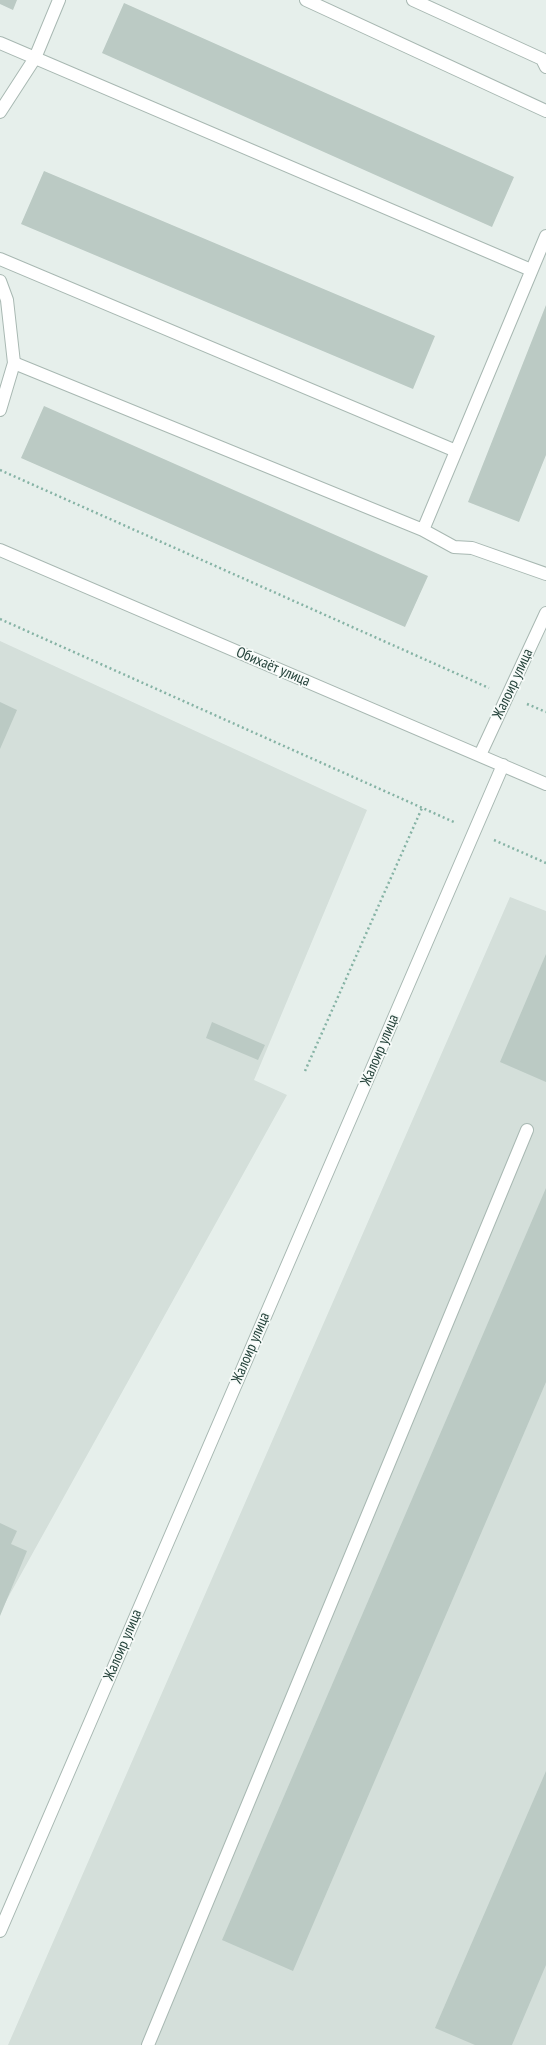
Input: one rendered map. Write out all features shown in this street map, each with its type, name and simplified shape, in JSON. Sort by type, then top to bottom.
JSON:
[{"type":"street","points":[[0,112],[35,58],[59,0]]},
{"type":"street","points":[[306,0],[546,111]]},
{"type":"street","points":[[413,0],[542,59],[546,67]]},
{"type":"street","points":[[0,43],[531,270]]},
{"type":"street","points":[[423,530],[546,236]]},
{"type":"street","points":[[0,259],[456,451]]},
{"type":"street","points":[[0,281],[14,363],[0,410]]},
{"type":"street","points":[[14,363],[423,530],[454,547],[472,548],[546,574]]},
{"type":"street","name":"Обихаёт улица","points":[[0,550],[546,784]]},
{"type":"street","name":"Жалоир улица","points":[[480,755],[546,613]]},
{"type":"street","name":"Жалоир улица","points":[[0,1931],[503,765]]},
{"type":"street","points":[[148,2045],[527,1130]]},
{"type":"path","points":[[0,470],[546,712]]},
{"type":"path","points":[[0,619],[546,863]]},
{"type":"path","points":[[305,1071],[422,808]]},
{"type":"shaded area","points":[[0,641],[367,810],[254,1080],[287,1095],[0,1612]]},
{"type":"shaded area","points":[[510,897],[546,911],[546,2045],[8,2045]]},
{"type":"building","points":[[0,0],[17,0],[13,10],[0,4]]},
{"type":"building","points":[[124,3],[514,177],[492,227],[102,53]]},
{"type":"building","points":[[44,171],[435,336],[413,389],[21,224]]},
{"type":"building","points":[[546,305],[546,455],[519,522],[468,502]]},
{"type":"building","points":[[44,406],[428,576],[405,627],[21,458]]},
{"type":"building","points":[[0,702],[17,710],[0,749]]},
{"type":"building","points":[[546,954],[546,1082],[500,1062]]},
{"type":"building","points":[[212,1022],[265,1045],[258,1060],[206,1038]]},
{"type":"building","points":[[546,1188],[546,1382],[293,1971],[222,1940]]},
{"type":"building","points":[[0,1523],[17,1531],[11,1544],[27,1551],[0,1616]]},
{"type":"building","points":[[546,1771],[546,1965],[512,2045],[475,2045],[435,2028]]}]
